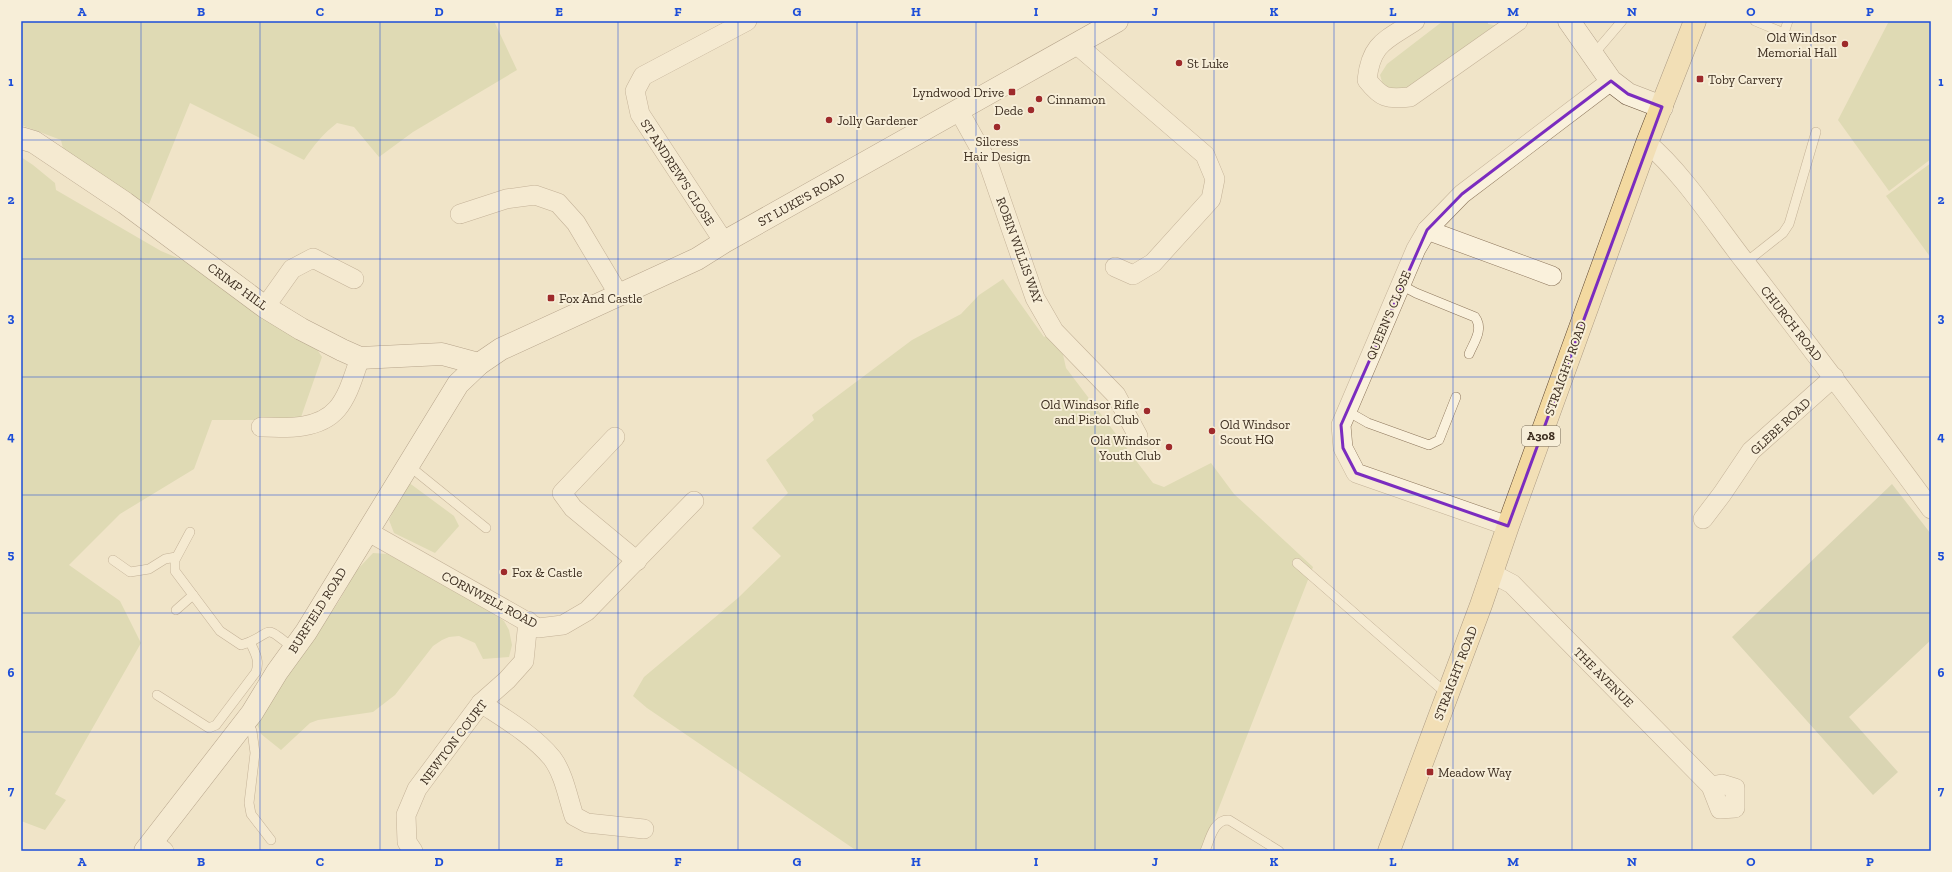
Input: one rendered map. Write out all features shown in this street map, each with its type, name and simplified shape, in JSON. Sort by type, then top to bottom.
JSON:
[{"type":"main road","name":"ST LUKE'S ROAD","points":[[479,364],[501,349],[620,296],[697,259],[724,242],[958,112],[1117,21]]},
{"type":"main road","points":[[1569,21],[1611,81],[1628,94],[1662,107]]},
{"type":"main road","name":"STRAIGHT ROAD","points":[[1388,851],[1446,694],[1493,574],[1508,526],[1647,143],[1695,21]]},
{"type":"main road","name":"CRIMP HILL","points":[[21,138],[34,142],[125,203],[265,307],[301,329],[360,358],[442,354],[479,364]]},
{"type":"main road","name":"BURFIELD ROAD","points":[[154,848],[246,720],[306,632],[458,384],[479,364]]},
{"type":"street","name":"ST ANDREW'S CLOSE","points":[[724,242],[640,114],[636,91],[643,76],[747,21]]},
{"type":"street","points":[[1415,21],[1377,46],[1369,65],[1367,80],[1378,94],[1394,99],[1410,97],[1518,21]]},
{"type":"street","points":[[1076,44],[1205,155],[1215,179],[1211,199],[1153,263],[1133,275],[1115,267]]},
{"type":"street","name":"QUEEN'S CLOSE","points":[[1508,526],[1356,472],[1343,448],[1341,425],[1401,285],[1427,230],[1462,194],[1611,81]]},
{"type":"street","name":"ROBIN WILLIS WAY","points":[[958,112],[989,165],[1036,298],[1054,331],[1116,395],[1138,436]]},
{"type":"street","name":"CHURCH ROAD","points":[[1647,143],[1661,155],[1834,377],[1931,509]]},
{"type":"street","points":[[460,214],[506,199],[535,195],[558,203],[576,223],[620,296]]},
{"type":"street","points":[[1427,230],[1552,276]]},
{"type":"street","points":[[265,307],[292,269],[312,258],[354,279]]},
{"type":"street","points":[[261,427],[304,426],[320,421],[337,409],[348,389],[360,358]]},
{"type":"street","name":"GLEBE ROAD","points":[[1703,519],[1722,494],[1751,450],[1834,377]]},
{"type":"street","points":[[615,437],[562,492],[573,508],[637,561]]},
{"type":"street","name":"CORNWELL ROAD","points":[[367,531],[538,628],[563,625],[587,611],[694,501]]},
{"type":"street","name":"THE AVENUE","points":[[1493,574],[1512,584],[1711,786]]},
{"type":"street","name":"NEWTON COURT","points":[[413,851],[407,842],[406,815],[417,789],[481,703],[507,680],[524,661],[528,621]]},
{"type":"street","points":[[481,703],[527,735],[552,759],[563,782],[574,816],[587,823],[644,829]]},
{"type":"lane","points":[[1593,55],[1622,21]]},
{"type":"lane","points":[[1755,21],[1784,33],[1788,21]]},
{"type":"lane","points":[[1745,263],[1783,233],[1789,224],[1816,132]]},
{"type":"lane","points":[[1401,285],[1416,293],[1474,317],[1479,323],[1480,330],[1469,354]]},
{"type":"lane","points":[[1347,411],[1368,423],[1429,445],[1439,440],[1456,397]]},
{"type":"lane","points":[[408,465],[486,528]]},
{"type":"lane","points":[[190,532],[176,557],[174,566],[175,571],[220,632],[241,645],[250,642],[266,631],[271,631],[294,649]]},
{"type":"lane","points":[[113,560],[130,572],[149,570],[165,560],[176,557]]},
{"type":"lane","points":[[1297,564],[1446,694]]},
{"type":"lane","points":[[176,610],[193,595]]},
{"type":"lane","points":[[157,695],[209,728],[216,725],[256,672],[258,664],[257,656],[250,642]]},
{"type":"lane","points":[[246,720],[252,731],[255,754],[249,803],[251,814],[271,840]]},
{"type":"lane","points":[[1205,851],[1214,830],[1219,823],[1224,820],[1229,820],[1279,851]]},
{"type":"highlighted area","points":[[1611,81],[1628,94],[1662,107],[1508,526],[1356,473],[1343,448],[1341,425],[1427,230],[1462,194]]},
{"type":"green space","points":[[21,21],[494,21],[517,70],[413,132],[379,157],[354,127],[337,123],[327,131],[311,149],[304,160],[190,103],[149,204],[133,198],[64,153],[61,140],[21,125]]},
{"type":"green space","points":[[1443,21],[1488,21],[1488,24],[1499,26],[1499,28],[1491,28],[1408,90],[1384,88],[1380,75],[1387,64]]},
{"type":"green space","points":[[1889,21],[1931,21],[1931,159],[1889,191],[1838,120]]},
{"type":"green space","points":[[21,157],[55,183],[56,190],[161,251],[185,261],[315,346],[322,357],[300,420],[212,420],[194,469],[120,514],[69,565],[120,601],[141,643],[55,794],[66,800],[45,830],[21,821]]},
{"type":"green space","points":[[1931,163],[1931,258],[1886,196]]},
{"type":"green space","points":[[1003,279],[1044,337],[1053,331],[1060,341],[1066,368],[1153,483],[1164,487],[1211,463],[1234,494],[1313,567],[1202,851],[857,851],[647,708],[633,696],[644,677],[738,598],[781,556],[752,528],[788,493],[766,460],[814,420],[812,415],[912,340],[961,314],[979,295]]},
{"type":"green space","points":[[408,482],[454,516],[459,526],[435,553],[394,533],[389,520]]},
{"type":"green space","points":[[1892,484],[1931,534],[1931,640],[1849,717],[1898,772],[1873,795],[1732,637]]},
{"type":"green space","points":[[373,553],[387,554],[464,593],[504,621],[509,630],[512,645],[509,657],[483,659],[475,643],[459,636],[449,637],[433,646],[395,695],[373,712],[318,720],[310,723],[281,750],[261,734],[255,719],[311,643],[339,601],[356,571]]},
{"type":"place","name":"Old Windsor Memorial Hall","points":[[1845,44]]},
{"type":"place","name":"St Luke","points":[[1179,63]]},
{"type":"place","name":"Toby Carvery","points":[[1700,79]]},
{"type":"place","name":"Lyndwood Drive","points":[[1012,92]]},
{"type":"place","name":"Cinnamon","points":[[1039,99]]},
{"type":"place","name":"Dede","points":[[1031,110]]},
{"type":"place","name":"Jolly Gardener","points":[[829,120]]},
{"type":"place","name":"Silcress Hair Design","points":[[997,127]]},
{"type":"place","name":"Fox And Castle","points":[[551,298]]},
{"type":"place","name":"Old Windsor Rifle and Pistol Club","points":[[1147,411]]},
{"type":"place","name":"Old Windsor Scout HQ","points":[[1212,431]]},
{"type":"place","name":"Old Windsor Youth Club","points":[[1169,447]]},
{"type":"place","name":"Fox & Castle","points":[[504,572]]},
{"type":"place","name":"Meadow Way","points":[[1430,772]]}]
